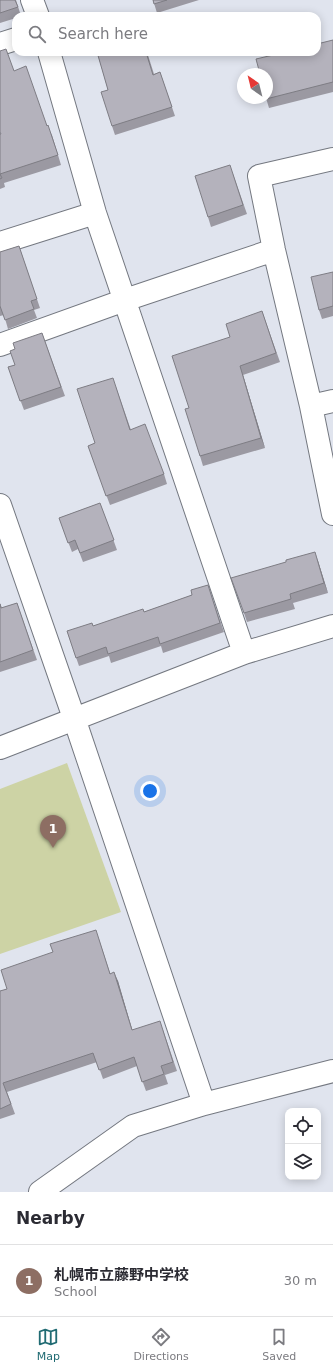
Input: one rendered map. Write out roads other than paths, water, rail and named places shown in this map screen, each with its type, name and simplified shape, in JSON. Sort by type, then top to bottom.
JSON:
[{"type":"street","points":[[32,0],[36,12]]},
{"type":"street","points":[[0,44],[12,40]]},
{"type":"street","points":[[50,56],[95,213],[244,653]]},
{"type":"street","points":[[333,159],[260,176],[274,250],[311,406],[333,514]]},
{"type":"street","points":[[0,243],[95,213]]},
{"type":"street","points":[[0,345],[125,300],[274,250]]},
{"type":"street","points":[[311,406],[333,401]]},
{"type":"street","points":[[0,505],[74,718],[204,1104]]},
{"type":"street","points":[[0,748],[244,653],[333,626]]},
{"type":"street","points":[[40,1192],[133,1126],[204,1104],[333,1071]]},
{"type":"place","name":"札幌市立藤野中学校","points":[[53,848]]}]
